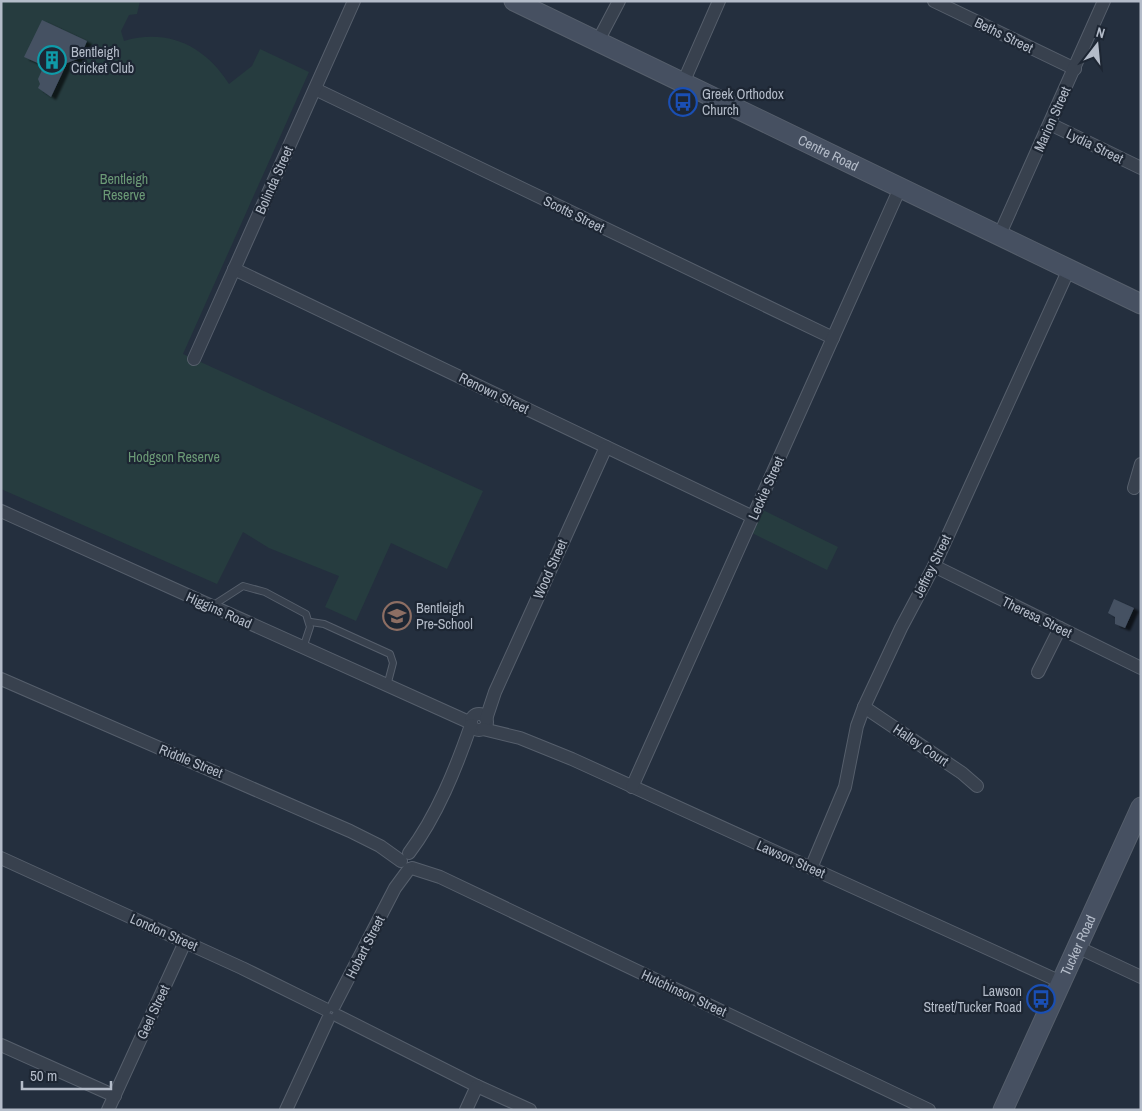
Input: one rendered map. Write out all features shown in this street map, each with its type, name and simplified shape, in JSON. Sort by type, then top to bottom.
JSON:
[{"type":"main road","name":"Centre Road","points":[[514,1],[1141,304]]},
{"type":"main road","name":"Tucker Road","points":[[1003,1110],[1141,807]]},
{"type":"street","name":"Bolinda Street","points":[[194,359],[354,1]]},
{"type":"street","points":[[598,42],[619,1]]},
{"type":"street","points":[[683,83],[719,1]]},
{"type":"street","name":"Beths Street","points":[[934,1],[1075,70]]},
{"type":"street","name":"Marion Street","points":[[999,236],[1075,70],[1104,1]]},
{"type":"street","name":"Scotts Street","points":[[315,89],[833,338]]},
{"type":"street","name":"Lydia Street","points":[[1050,124],[1141,168]]},
{"type":"street","name":"Leckie Street","points":[[632,787],[900,188]]},
{"type":"street","name":"Renown Street","points":[[234,269],[753,517]]},
{"type":"street","name":"Jeffrey Street","points":[[811,868],[845,787],[857,726],[864,707],[898,634],[934,566],[1069,269]]},
{"type":"street","name":"Wood Street","points":[[479,722],[495,692],[606,447]]},
{"type":"street","points":[[1134,488],[1141,464]]},
{"type":"street","name":"Higgins Road","points":[[1,511],[387,687],[479,722]]},
{"type":"street","name":"Theresa Street","points":[[934,566],[1141,668]]},
{"type":"street","points":[[1038,672],[1060,628]]},
{"type":"street","name":"Riddle Street","points":[[1,679],[232,778],[409,861]]},
{"type":"street","name":"Halley Court","points":[[864,707],[962,773],[977,786]]},
{"type":"street","name":"Lawson Street","points":[[479,722],[632,787],[1061,982]]},
{"type":"street","name":"Hobart Street","points":[[286,1110],[331,1012],[409,861],[462,751],[479,722]]},
{"type":"street","name":"London Street","points":[[1,858],[185,942],[331,1012],[477,1086],[530,1110]]},
{"type":"street","name":"Hutchinson Street","points":[[409,861],[929,1110]]},
{"type":"street","name":"Geel Street","points":[[108,1110],[185,942]]},
{"type":"street","points":[[1077,947],[1141,977]]},
{"type":"street","points":[[1,1044],[114,1096]]},
{"type":"street","points":[[466,1110],[477,1086]]},
{"type":"lane","points":[[212,606],[238,587],[249,586],[306,614],[311,622],[310,632],[303,648]]},
{"type":"lane","points":[[311,622],[324,624],[390,654],[393,663],[387,687]]},
{"type":"green space","points":[[1,1],[140,1],[137,14],[129,15],[121,31],[124,41],[156,37],[184,43],[209,59],[229,84],[252,66],[260,49],[309,72],[183,354],[483,491],[447,569],[391,543],[356,621],[325,607],[339,576],[269,548],[243,532],[217,584],[1,489]]},
{"type":"green space","points":[[763,510],[838,547],[827,570],[752,533]]},
{"type":"building","name":"Bentleigh Cricket Club","points":[[42,20],[87,41],[80,58],[67,63],[51,97],[38,88],[40,84],[38,79],[42,70],[40,64],[24,57]]},
{"type":"building","points":[[1114,599],[1134,608],[1125,628],[1115,624],[1115,617],[1108,613]]},
{"type":"place","name":"Bentleigh Cricket Club","points":[[52,60]]},
{"type":"place","name":"Greek Orthodox Church","points":[[683,102]]},
{"type":"place","name":"Bentleigh Pre-School","points":[[397,616]]},
{"type":"place","name":"Lawson Street/Tucker Road","points":[[1041,999]]},
{"type":"park label","name":"Bentleigh Reserve","points":[[124,187]]},
{"type":"park label","name":"Hodgson Reserve","points":[[174,457]]}]
